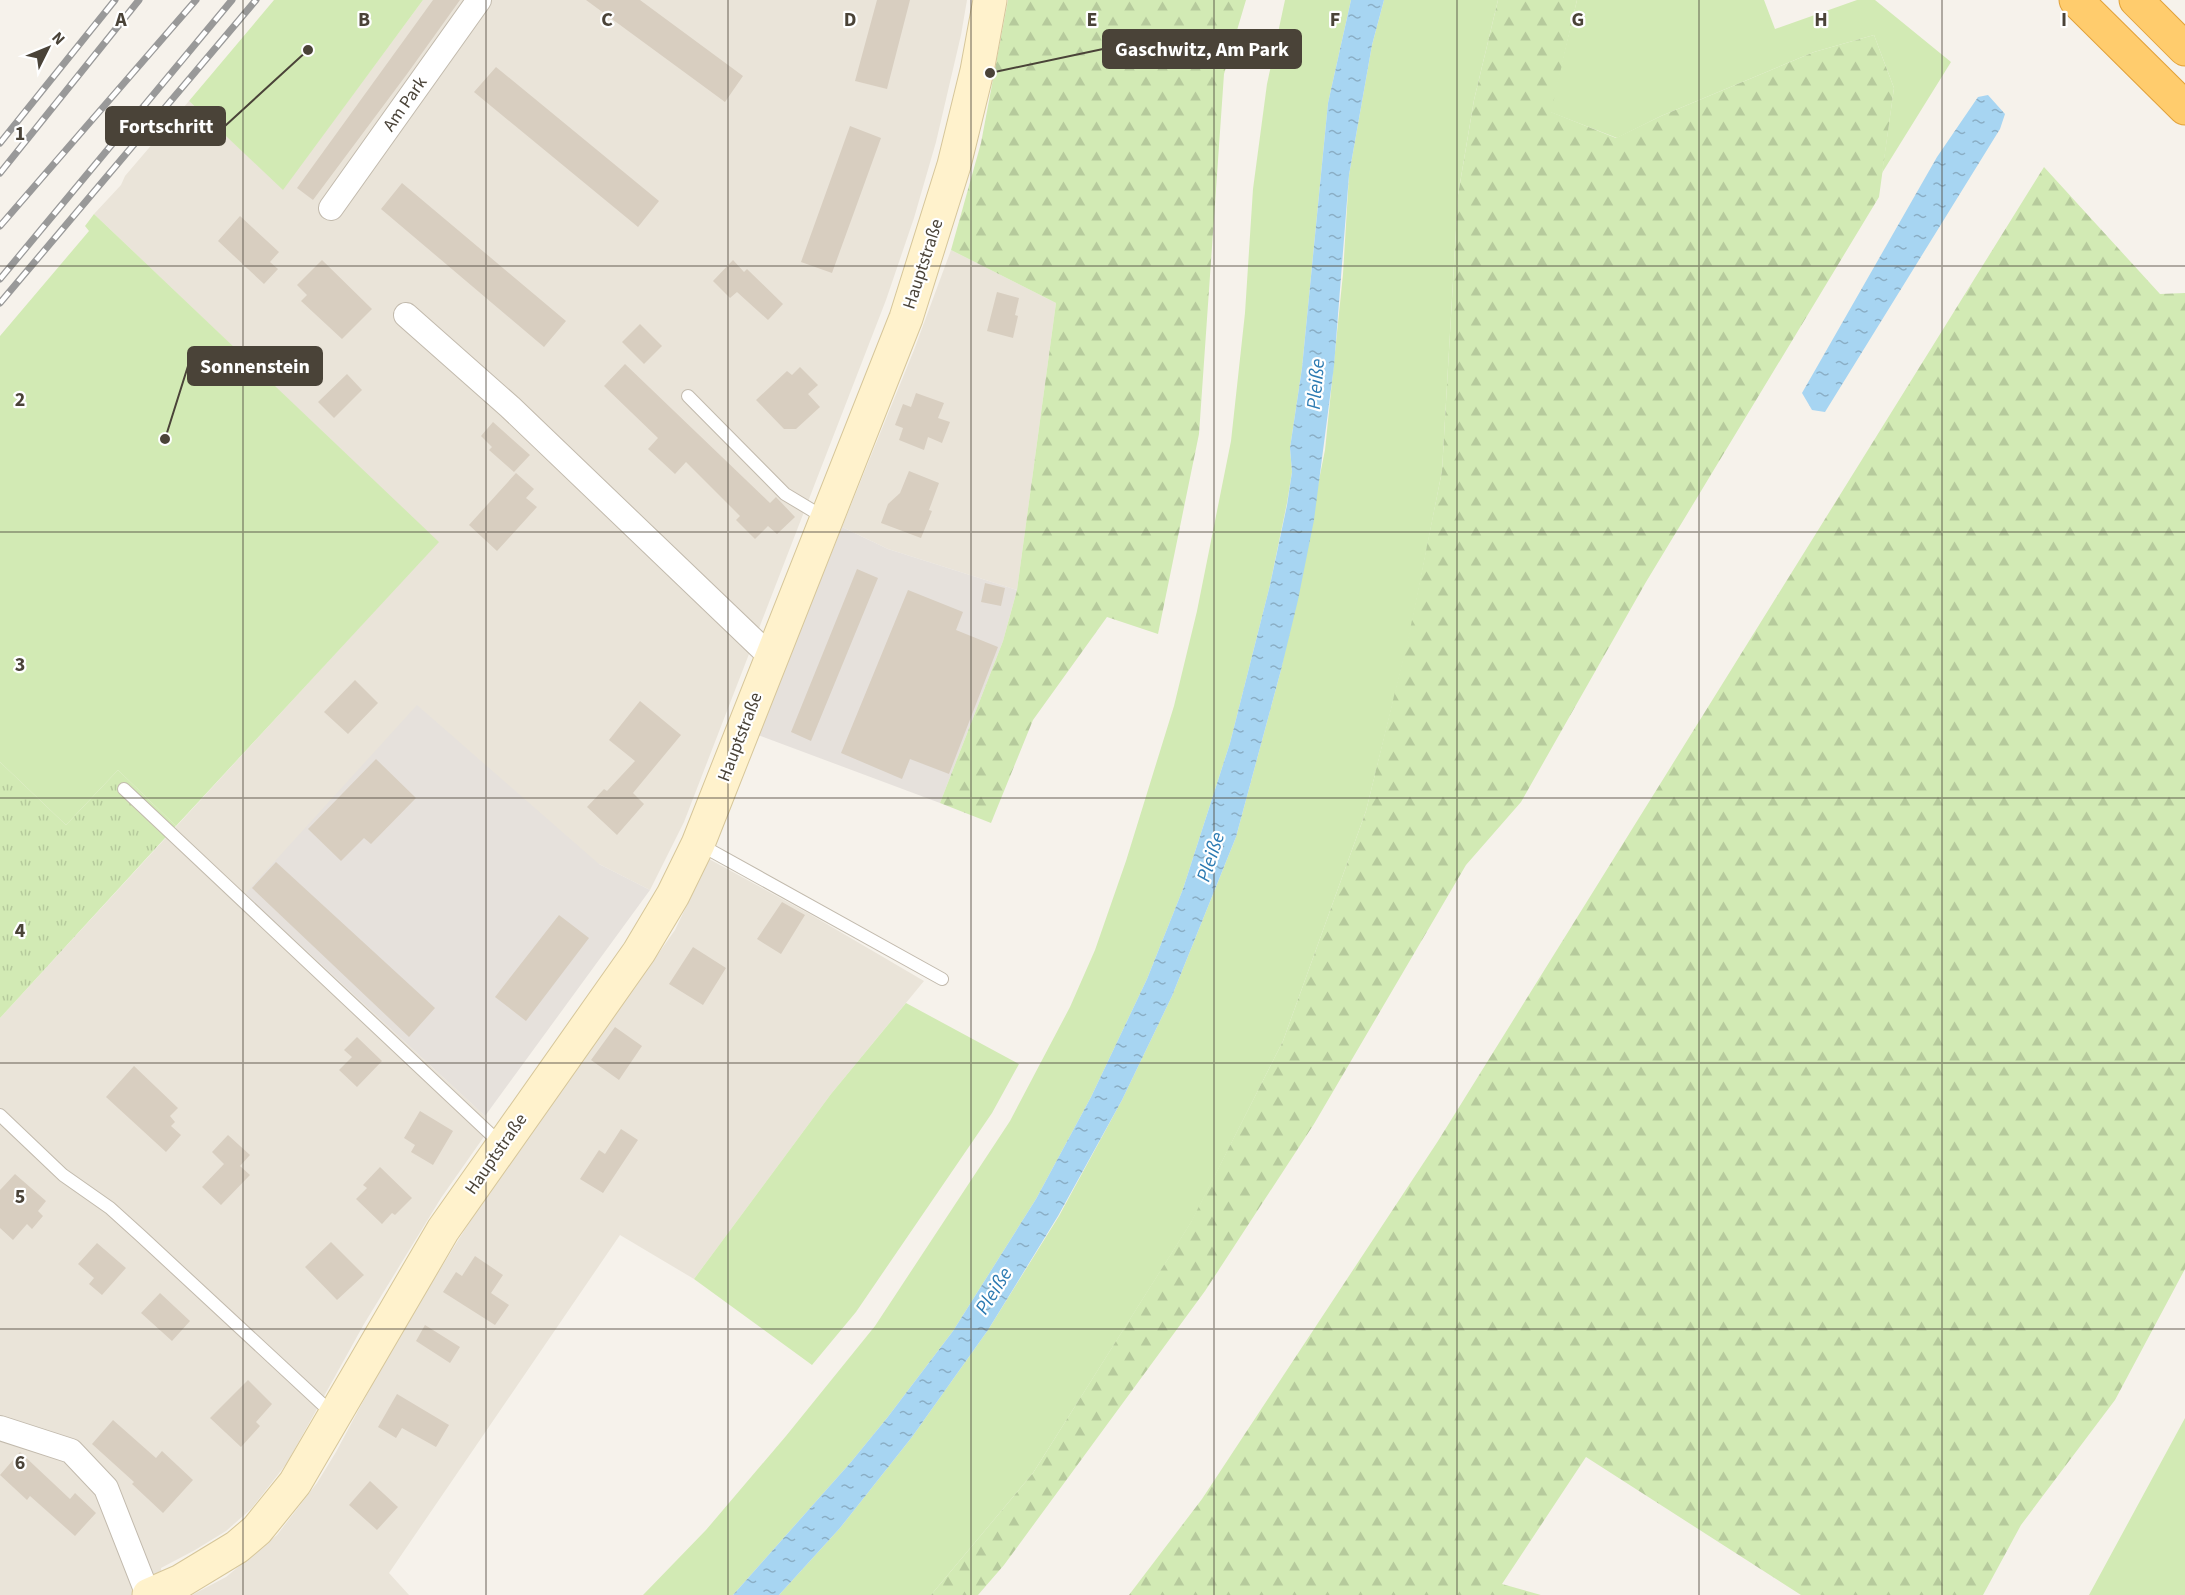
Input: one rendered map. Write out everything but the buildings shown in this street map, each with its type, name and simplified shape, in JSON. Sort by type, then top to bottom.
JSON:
[{"type":"highway","points":[[2076,0],[2185,108]]},
{"type":"highway","points":[[2136,0],[2185,49]]},
{"type":"main road","name":"Hauptstraße","points":[[148,1595],[181,1581],[237,1547],[257,1530],[296,1483],[443,1230],[639,952],[673,895],[698,844],[906,318],[954,165],[977,71],[990,0]]},
{"type":"street","name":"Am Park","points":[[331,208],[479,0]]},
{"type":"street","points":[[406,315],[510,407],[771,657]]},
{"type":"street","points":[[0,1428],[71,1451],[106,1488],[148,1595]]},
{"type":"lane","points":[[688,396],[785,494],[826,519]]},
{"type":"lane","points":[[124,789],[502,1145]]},
{"type":"lane","points":[[698,844],[942,979]]},
{"type":"lane","points":[[0,1115],[63,1175],[110,1208],[334,1416]]},
{"type":"shaded area","points":[[423,0],[967,0],[936,142],[914,218],[886,300],[684,822],[650,890],[599,864],[245,894],[485,1116],[483,1138],[441,1198],[364,1324],[287,1463],[251,1509],[226,1531],[161,1568],[163,1595],[0,1595],[0,1018],[438,542],[94,214],[121,185],[125,176],[189,101],[283,189]]},
{"type":"shaded area","points":[[951,250],[1056,303],[1017,590],[888,549],[842,527],[914,350]]},
{"type":"shaded area","points":[[842,527],[888,549],[1017,590],[1003,641],[940,803],[758,735]]},
{"type":"shaded area","points":[[417,705],[599,864],[650,890],[485,1116],[245,894]]},
{"type":"shaded area","points":[[709,859],[808,913],[924,981],[831,1094],[694,1279],[620,1235],[389,1573],[409,1595],[192,1595],[226,1577],[277,1535],[317,1483],[395,1342],[472,1218],[675,930]]},
{"type":"green space","points":[[274,0],[423,0],[283,190],[189,101]]},
{"type":"green space","points":[[1008,0],[1246,0],[1224,74],[1199,434],[1158,634],[1107,617],[1033,720],[991,823],[940,803],[1003,641],[1017,590],[1056,303],[951,250],[981,143]]},
{"type":"green space","points":[[1285,0],[1351,0],[1328,103],[1302,368],[1290,448],[1292,472],[1270,585],[1230,743],[1183,889],[1147,979],[1091,1097],[1036,1199],[953,1331],[851,1462],[733,1595],[643,1595],[706,1530],[875,1326],[1010,1121],[1070,1007],[1095,950],[1126,861],[1174,706],[1197,611],[1231,441],[1245,313],[1253,189],[1267,84]]},
{"type":"green space","points":[[1384,0],[1498,0],[1474,100],[1458,195],[1442,471],[1410,633],[1366,811],[1283,1041],[1192,1221],[1033,1473],[931,1595],[779,1595],[840,1528],[912,1437],[988,1330],[1059,1216],[1122,1100],[1172,996],[1236,837],[1281,670],[1325,450],[1343,274],[1349,175],[1372,45]]},
{"type":"green space","points":[[1498,0],[1577,0],[1551,112],[1616,138],[1661,116],[1814,52],[1874,35],[1894,88],[1879,197],[1646,582],[1521,802],[1466,865],[1314,1124],[1205,1291],[1004,1565],[978,1595],[931,1595],[1033,1473],[1191,1222],[1283,1041],[1366,811],[1410,630],[1442,471],[1458,195],[1474,100]]},
{"type":"green space","points":[[1577,0],[1764,0],[1775,29],[1857,0],[1875,0],[1951,62],[1882,173],[1894,88],[1874,35],[1814,52],[1661,116],[1617,138],[1550,112]]},
{"type":"green space","points":[[2044,167],[2160,294],[2185,293],[2185,1269],[2115,1400],[2021,1525],[1983,1595],[1801,1595],[1586,1457],[1502,1584],[1541,1595],[1129,1595],[1202,1499],[1438,1141]]},
{"type":"green space","points":[[94,214],[439,542],[176,826],[118,770],[66,825],[0,762],[0,336],[89,231],[85,226]]},
{"type":"green space","points":[[0,762],[66,825],[118,770],[176,826],[0,1018]]},
{"type":"green space","points":[[906,1003],[1019,1064],[992,1113],[856,1312],[812,1365],[694,1279],[831,1094]]},
{"type":"green space","points":[[2185,1418],[2185,1595],[2089,1595]]},
{"type":"water","name":"Pleiße","points":[[1351,0],[1384,0],[1372,45],[1349,175],[1334,366],[1314,520],[1281,670],[1236,837],[1172,996],[1122,1100],[1058,1216],[988,1330],[912,1437],[840,1528],[779,1595],[733,1595],[851,1462],[953,1331],[1036,1199],[1091,1097],[1147,979],[1183,889],[1230,743],[1270,585],[1287,505],[1292,472],[1290,448],[1302,368],[1328,103]]},
{"type":"water","points":[[1988,95],[2005,114],[2000,129],[1825,412],[1812,410],[1802,393],[1937,157],[1978,97]]},
{"type":"railway","points":[[0,143],[115,0]]},
{"type":"railway","points":[[0,173],[139,0]]},
{"type":"railway","points":[[0,226],[196,0]]},
{"type":"railway","points":[[0,279],[232,0]]},
{"type":"railway","points":[[0,303],[256,0]]},
{"type":"place","name":"Fortschritt","points":[[308,50]]},
{"type":"place","name":"Gaschwitz, Am Park","points":[[990,73]]},
{"type":"place","name":"Sonnenstein","points":[[165,439]]}]
